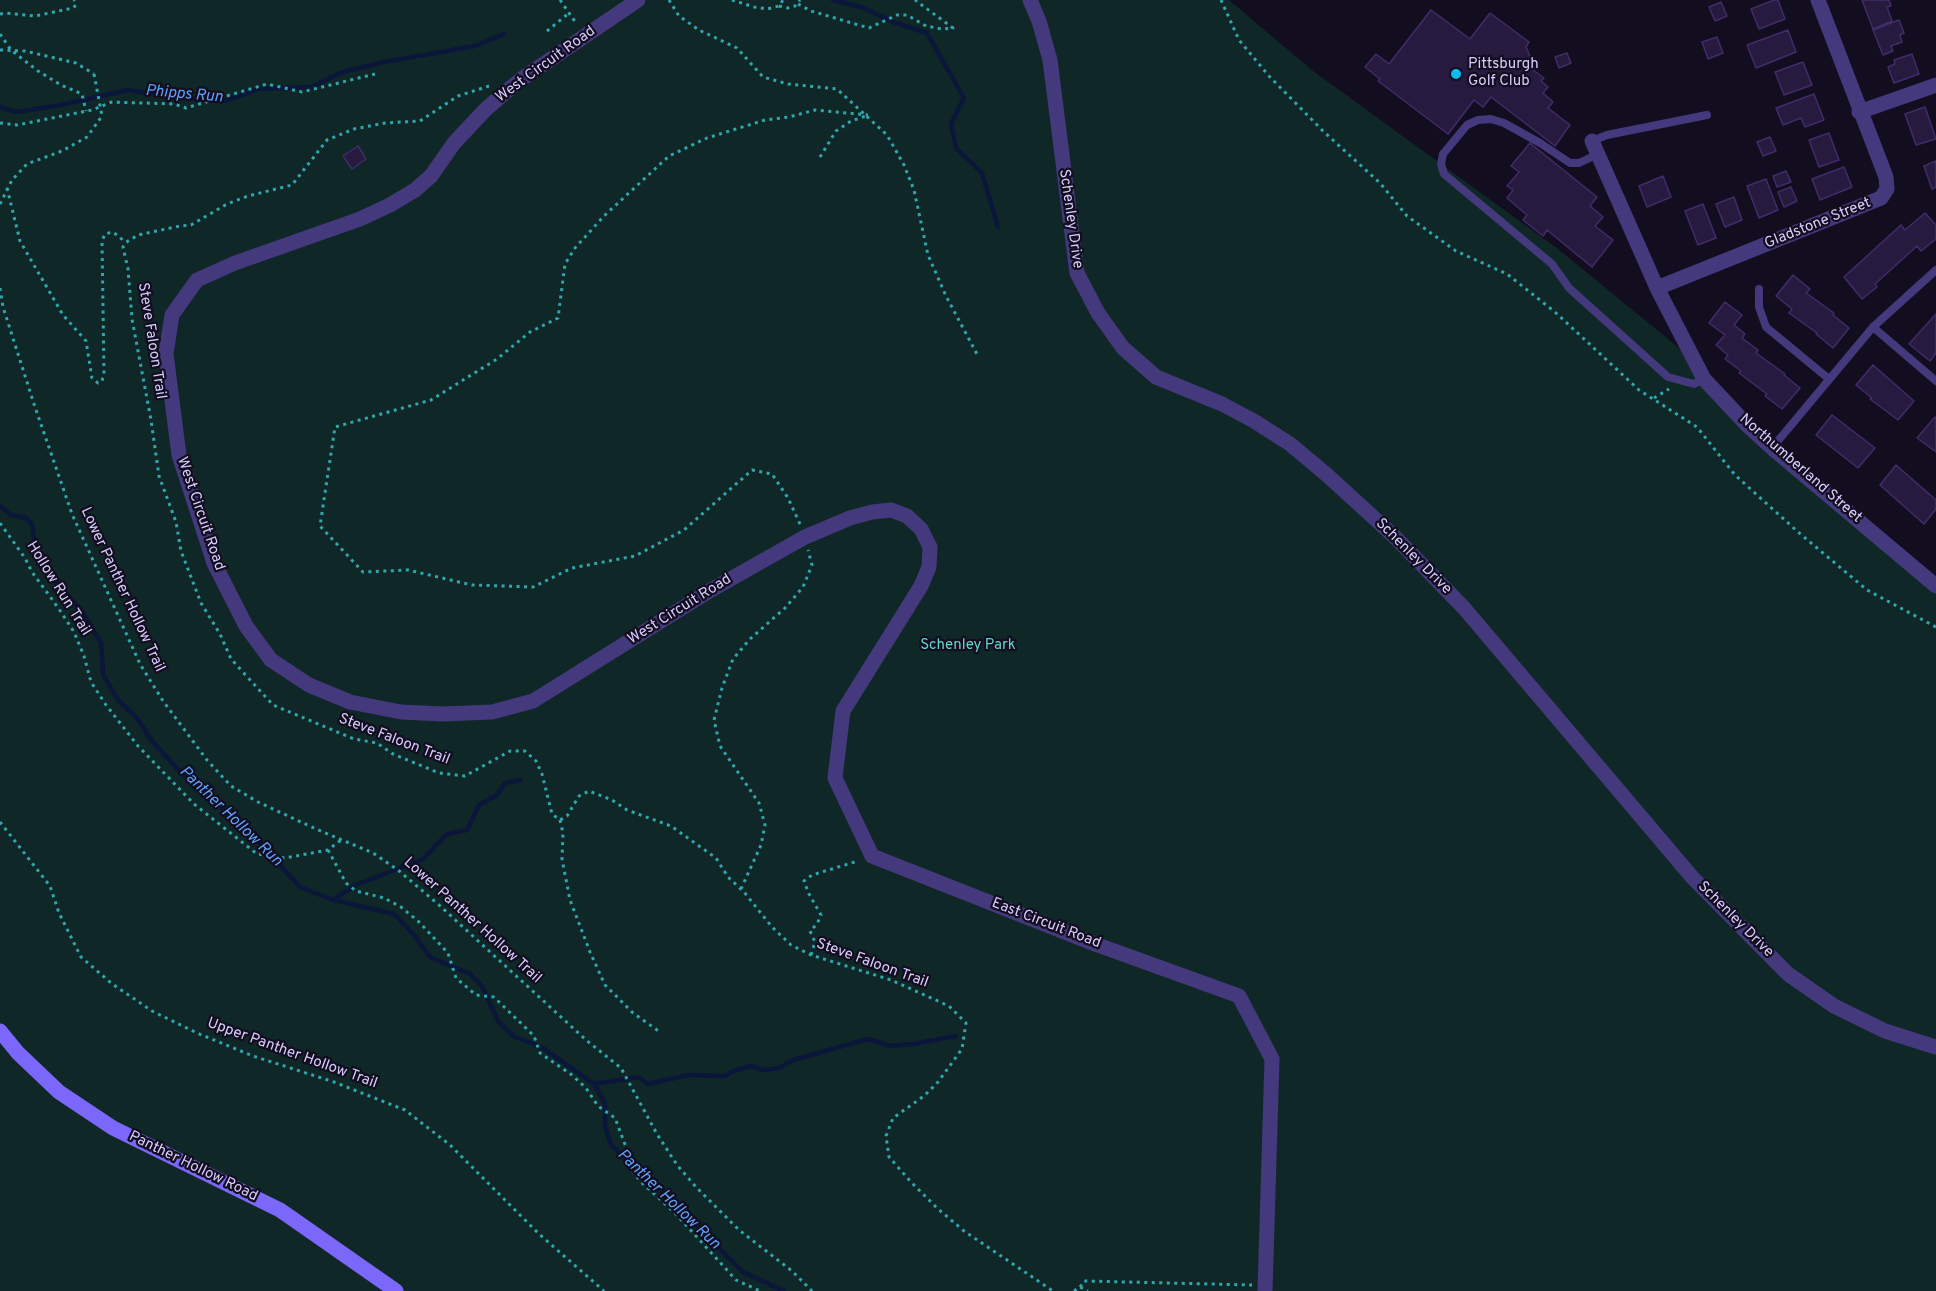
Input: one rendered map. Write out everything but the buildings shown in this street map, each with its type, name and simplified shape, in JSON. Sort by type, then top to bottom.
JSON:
[{"type":"main road","name":"Panther Hollow Road","points":[[0,1031],[18,1053],[58,1092],[113,1128],[280,1210],[396,1291]]},
{"type":"street","name":"West Circuit Road","points":[[638,0],[520,80],[486,109],[454,143],[431,176],[415,190],[360,219],[235,262],[197,280],[172,315],[166,354],[179,455],[214,563],[246,626],[271,660],[309,685],[350,702],[401,712],[443,714],[492,712],[533,701],[711,590],[805,537],[850,518],[872,512],[891,510],[908,516],[921,529],[930,547],[929,567],[921,586],[843,711],[835,778],[872,856]]},
{"type":"street","name":"Schenley Drive","points":[[1030,0],[1039,21],[1050,60],[1077,273],[1098,314],[1123,348],[1156,377],[1254,420],[1290,444],[1396,538],[1464,608],[1692,877],[1788,974],[1834,1006],[1884,1031],[1936,1047]]},
{"type":"street","name":"Gladstone Street","points":[[1658,288],[1881,198],[1887,189],[1886,177],[1859,112],[1818,0]]},
{"type":"street","points":[[1859,112],[1936,85]]},
{"type":"street","name":"Northumberland Street","points":[[1595,148],[1658,288],[1704,379],[1772,448],[1936,586]]},
{"type":"street","name":"East Circuit Road","points":[[872,856],[1095,944],[1239,996],[1272,1059],[1265,1288]]},
{"type":"lane","points":[[1704,379],[1694,384],[1668,377],[1569,288],[1552,264],[1444,174],[1441,164],[1443,154],[1455,139],[1467,125],[1478,120],[1491,119],[1504,123],[1570,163],[1579,164],[1607,135],[1707,115]]},
{"type":"lane","points":[[1772,448],[1873,327],[1936,270]]},
{"type":"lane","points":[[1759,289],[1759,307],[1766,327],[1829,379]]},
{"type":"lane","points":[[1873,327],[1936,381]]},
{"type":"path","points":[[0,15],[5,13],[35,16],[48,14],[73,8],[76,5],[74,0]]},
{"type":"path","points":[[560,0],[585,37]]},
{"type":"path","points":[[669,0],[679,15],[699,30],[737,48],[763,77],[788,84],[837,89],[868,115],[887,135],[904,165],[914,190],[928,255],[946,296],[978,356]]},
{"type":"path","points":[[732,0],[766,9],[779,6],[788,8],[799,2],[811,11],[869,28],[897,15],[907,15],[926,26],[942,29],[953,28],[915,0]]},
{"type":"path","points":[[779,6],[783,0]]},
{"type":"path","points":[[1221,0],[1239,40],[1269,76],[1323,131],[1380,183],[1407,216],[1456,251],[1507,274],[1555,312],[1639,390],[1697,428],[1735,475],[1867,590],[1936,627]]},
{"type":"path","points":[[547,31],[569,13]]},
{"type":"path","points":[[0,34],[11,50],[38,71],[82,94],[86,111]]},
{"type":"path","points":[[0,50],[25,51],[76,63],[94,74],[102,116],[87,137],[62,151],[27,164],[7,188],[0,204]]},
{"type":"path","points":[[0,123],[17,125],[86,111],[112,102],[174,104],[186,108],[267,84],[302,92],[375,74]]},
{"type":"path","points":[[7,188],[20,241],[63,315],[86,341],[92,378],[98,383],[102,381],[104,374],[102,241],[105,234],[112,232],[125,243],[138,235],[191,225],[227,204],[292,185],[327,140],[354,129],[385,123],[420,121],[458,96],[492,86]]},
{"type":"path","points":[[741,889],[761,845],[765,825],[759,803],[720,746],[714,720],[722,688],[733,659],[803,587],[812,566],[805,537],[788,498],[772,474],[752,470],[684,530],[635,556],[572,568],[533,587],[472,585],[408,570],[363,572],[320,526],[335,427],[431,400],[497,359],[530,332],[558,318],[565,264],[575,248],[604,216],[669,156],[707,138],[765,120],[815,110],[868,115]]},
{"type":"path","points":[[820,157],[836,130],[868,115]]},
{"type":"path","name":"Steve Faloon Trail","points":[[125,243],[123,247],[128,269],[132,320],[152,420],[159,476],[176,522],[181,550],[201,603],[231,659],[273,705],[354,739],[377,743],[393,754],[439,773],[465,776],[510,751],[525,751],[536,761],[542,774],[552,814],[561,820],[567,816],[579,796],[589,792],[612,800],[627,810],[671,826],[716,858],[728,877],[791,945],[811,955],[891,980],[949,1006],[966,1023],[962,1049],[938,1082],[924,1096],[893,1118],[886,1136],[889,1157],[910,1182],[964,1231],[1053,1291]]},
{"type":"path","name":"Lower Panther Hollow Trail","points":[[0,288],[3,307],[72,514],[140,664],[163,701],[200,751],[231,786],[283,814],[373,853],[410,880],[586,1040],[621,1068],[677,1165],[739,1230],[792,1271],[812,1291]]},
{"type":"path","name":"Hollow Run Trail","points":[[0,524],[74,632],[91,682],[121,725],[194,804],[257,854],[285,858],[328,850],[341,840]]},
{"type":"path","points":[[561,820],[562,860],[570,900],[605,985],[633,1013],[660,1032]]},
{"type":"path","name":"Upper Panther Hollow Trail","points":[[0,822],[50,886],[59,913],[81,957],[111,983],[152,1011],[197,1033],[253,1056],[405,1110],[450,1145],[539,1234],[604,1291]]},
{"type":"path","points":[[328,850],[346,883],[357,891],[384,898],[401,907],[448,953],[456,978],[476,995],[494,997],[534,1036],[540,1053],[572,1075],[586,1088],[598,1106],[615,1118],[629,1155],[632,1170],[640,1181],[675,1213],[736,1280],[760,1291]]},
{"type":"path","points":[[811,955],[815,942],[810,931],[817,924],[821,915],[804,881],[812,875],[844,867],[872,856]]},
{"type":"path","points":[[1074,1291],[1084,1281],[1265,1288]]},
{"type":"path","points":[[1080,1287],[1088,1291]]},
{"type":"green space","name":"Schenley Park","points":[[0,0],[1229,0],[1313,71],[1558,249],[1706,370],[1772,448],[1936,586],[1936,1291],[0,1291]]},
{"type":"waterway","points":[[833,0],[864,8],[893,22],[927,33],[964,98],[951,124],[956,148],[982,173],[998,227]]},
{"type":"waterway","name":"Phipps Run","points":[[0,107],[16,112],[61,105],[128,90],[179,98],[225,101],[259,89],[311,87],[343,72],[384,62],[475,46],[504,34]]},
{"type":"waterway","name":"Panther Hollow Run","points":[[0,506],[11,515],[26,518],[32,524],[35,546],[43,568],[82,611],[101,643],[103,674],[118,700],[137,718],[152,741],[184,776],[245,827],[300,887],[333,900],[394,914],[415,936],[430,957],[470,974],[482,986],[498,1021],[513,1036],[543,1048],[594,1084],[605,1103],[605,1126],[611,1145],[637,1167],[743,1272],[784,1291]]},
{"type":"waterway","points":[[333,900],[356,885],[423,859],[447,834],[467,830],[479,805],[497,795],[505,783],[520,780]]},
{"type":"waterway","points":[[594,1084],[638,1077],[648,1084],[689,1075],[726,1076],[750,1066],[764,1070],[779,1068],[793,1060],[868,1039],[890,1046],[956,1036]]},
{"type":"place","name":"Pittsburgh Golf Club","points":[[1456,74]]}]
